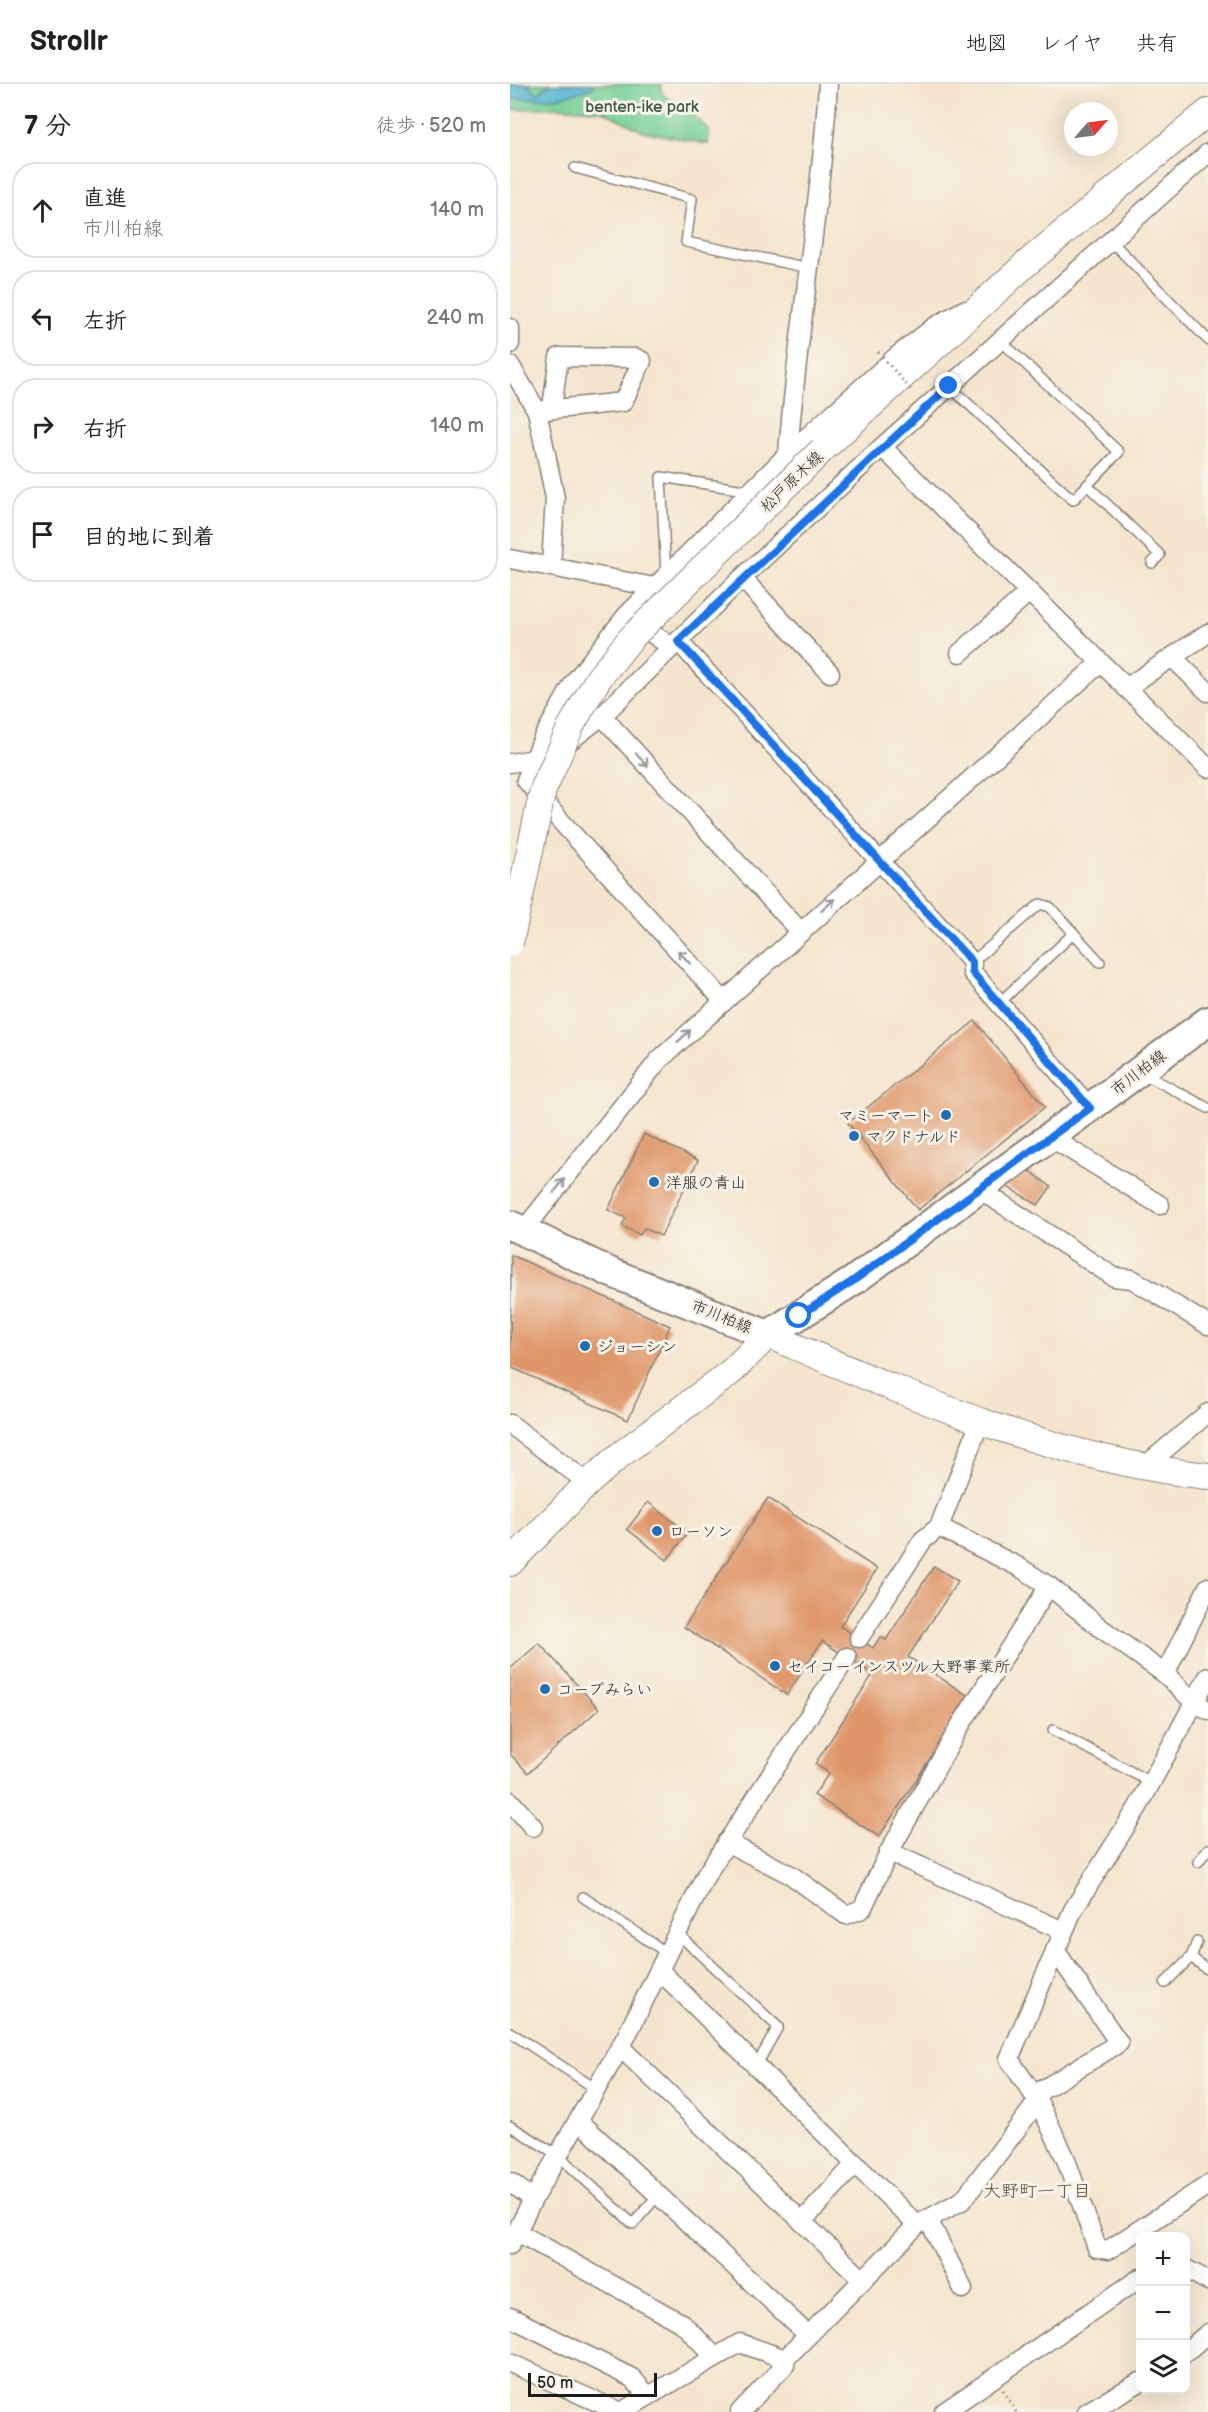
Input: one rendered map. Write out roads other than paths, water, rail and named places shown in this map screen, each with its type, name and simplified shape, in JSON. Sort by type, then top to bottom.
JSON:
[{"type":"main road","name":"松戸原木線","points":[[510,943],[543,790],[571,726],[598,679],[632,637],[822,450],[992,294],[1208,112]]},
{"type":"main road","name":"市川柏線","points":[[516,1228],[612,1273],[768,1335],[853,1281],[1208,1021]]},
{"type":"main road","points":[[510,1563],[588,1483],[620,1455],[731,1372],[768,1335],[981,1422],[1076,1450],[1145,1466],[1208,1476]]},
{"type":"street","points":[[788,454],[792,402],[822,165],[828,84]]},
{"type":"street","points":[[510,763],[535,759],[562,747],[602,716],[742,578],[882,447],[1208,153]]},
{"type":"street","points":[[723,1000],[526,780],[542,740],[575,681],[626,616],[788,454],[915,342],[934,327],[992,294]]},
{"type":"street","points":[[510,328],[510,344]]},
{"type":"street","points":[[544,409],[622,402],[642,361],[636,358],[559,357],[544,409],[555,498],[551,566]]},
{"type":"street","points":[[510,366],[544,409]]},
{"type":"street","points":[[792,402],[810,421],[825,422]]},
{"type":"street","points":[[882,447],[1208,768]]},
{"type":"street","points":[[510,558],[660,581]]},
{"type":"street","points":[[742,578],[830,673]]},
{"type":"street","points":[[960,653],[1029,592]]},
{"type":"street","points":[[626,616],[675,644],[972,962],[972,972],[1090,1108]]},
{"type":"street","points":[[1126,688],[1172,657],[1206,639]]},
{"type":"street","points":[[1172,657],[1208,692]]},
{"type":"street","points":[[516,1228],[659,1059],[877,861],[1101,663]]},
{"type":"street","points":[[602,716],[800,931]]},
{"type":"street","points":[[1050,1137],[1160,1205]]},
{"type":"street","points":[[979,1189],[1114,1277],[1132,1280],[1208,1325]]},
{"type":"street","points":[[1145,1466],[1208,1413]]},
{"type":"street","points":[[859,1638],[923,1540],[939,1527],[981,1422]]},
{"type":"street","points":[[510,1424],[588,1483]]},
{"type":"street","points":[[939,1527],[1019,1567],[1049,1586],[1102,1629],[1165,1674],[1201,1706]]},
{"type":"street","points":[[726,1842],[791,1875],[846,1915],[862,1909],[889,1852],[960,1726],[1049,1586]]},
{"type":"street","points":[[1165,1674],[1208,1587]]},
{"type":"street","points":[[715,2357],[683,2324],[513,2239],[532,2199],[620,2047],[706,1875],[847,1657]]},
{"type":"street","points":[[1208,1677],[1201,1706],[1089,1882],[1063,1931],[1009,2059],[1036,2098],[1065,2157],[1097,2248],[1108,2250],[1135,2240],[1208,2185]]},
{"type":"street","points":[[510,1801],[533,1827]]},
{"type":"street","points":[[889,1852],[1063,1931]]},
{"type":"street","points":[[740,2412],[785,2365],[785,2359],[808,2335],[923,2222],[963,2200],[1036,2098],[1119,2043],[1054,1950]]},
{"type":"street","points":[[659,1970],[855,2164],[923,2222],[963,2289]]},
{"type":"street","points":[[620,2047],[863,2280]]},
{"type":"street","points":[[578,2120],[808,2335]]},
{"type":"street","points":[[802,2222],[855,2164]]},
{"type":"street","points":[[510,2182],[532,2199]]},
{"type":"street","points":[[1190,2272],[1208,2281]]},
{"type":"street","points":[[944,2412],[1136,2281]]},
{"type":"street","points":[[510,2317],[632,2378],[648,2396]]},
{"type":"street","points":[[1190,2348],[1208,2333]]},
{"type":"street","points":[[510,2363],[621,2412],[740,2343],[785,2359]]},
{"type":"street","points":[[1087,2412],[1136,2384]]},
{"type":"lane","points":[[575,168],[692,199],[686,242],[808,268]]},
{"type":"lane","points":[[1110,240],[1208,340]]},
{"type":"lane","points":[[949,386],[1073,500],[1119,452],[1000,340]]},
{"type":"lane","points":[[660,581],[661,477],[751,491]]},
{"type":"lane","points":[[1087,485],[1160,555],[1152,563]]},
{"type":"lane","points":[[972,962],[1041,904],[1050,907],[1100,962]]},
{"type":"lane","points":[[999,1003],[1074,933]]},
{"type":"lane","points":[[1139,1071],[1208,1108]]},
{"type":"lane","points":[[1053,1730],[1152,1783]]},
{"type":"lane","points":[[1198,1862],[1208,1849]]},
{"type":"lane","points":[[583,1897],[667,1953]]},
{"type":"lane","points":[[677,1933],[778,2027],[756,2066]]},
{"type":"lane","points":[[1165,1983],[1191,1957],[1197,1942]]},
{"type":"lane","points":[[1191,1957],[1208,1970]]},
{"type":"lane","points":[[510,2032],[596,2089]]},
{"type":"lane","points":[[510,2126],[558,2155],[633,2224],[658,2195]]},
{"type":"water","points":[[510,84],[527,84],[538,94],[550,84],[593,84],[593,88],[557,98],[510,99]]},
{"type":"place","name":"マミーマート","points":[[946,1115]]},
{"type":"place","name":"マクドナルド","points":[[854,1136]]},
{"type":"place","name":"洋服の青山","points":[[654,1182]]},
{"type":"place","name":"ジョーシン","points":[[585,1346]]},
{"type":"place","name":"ローソン","points":[[657,1531]]},
{"type":"place","name":"セイコーインスツル大野事業所","points":[[775,1666]]},
{"type":"place","name":"コープみらい","points":[[545,1689]]},
{"type":"district","name":"大野町一丁目","points":[[1037,2191]]},
{"type":"park label","name":"benten-ike park","points":[[642,106]]}]
